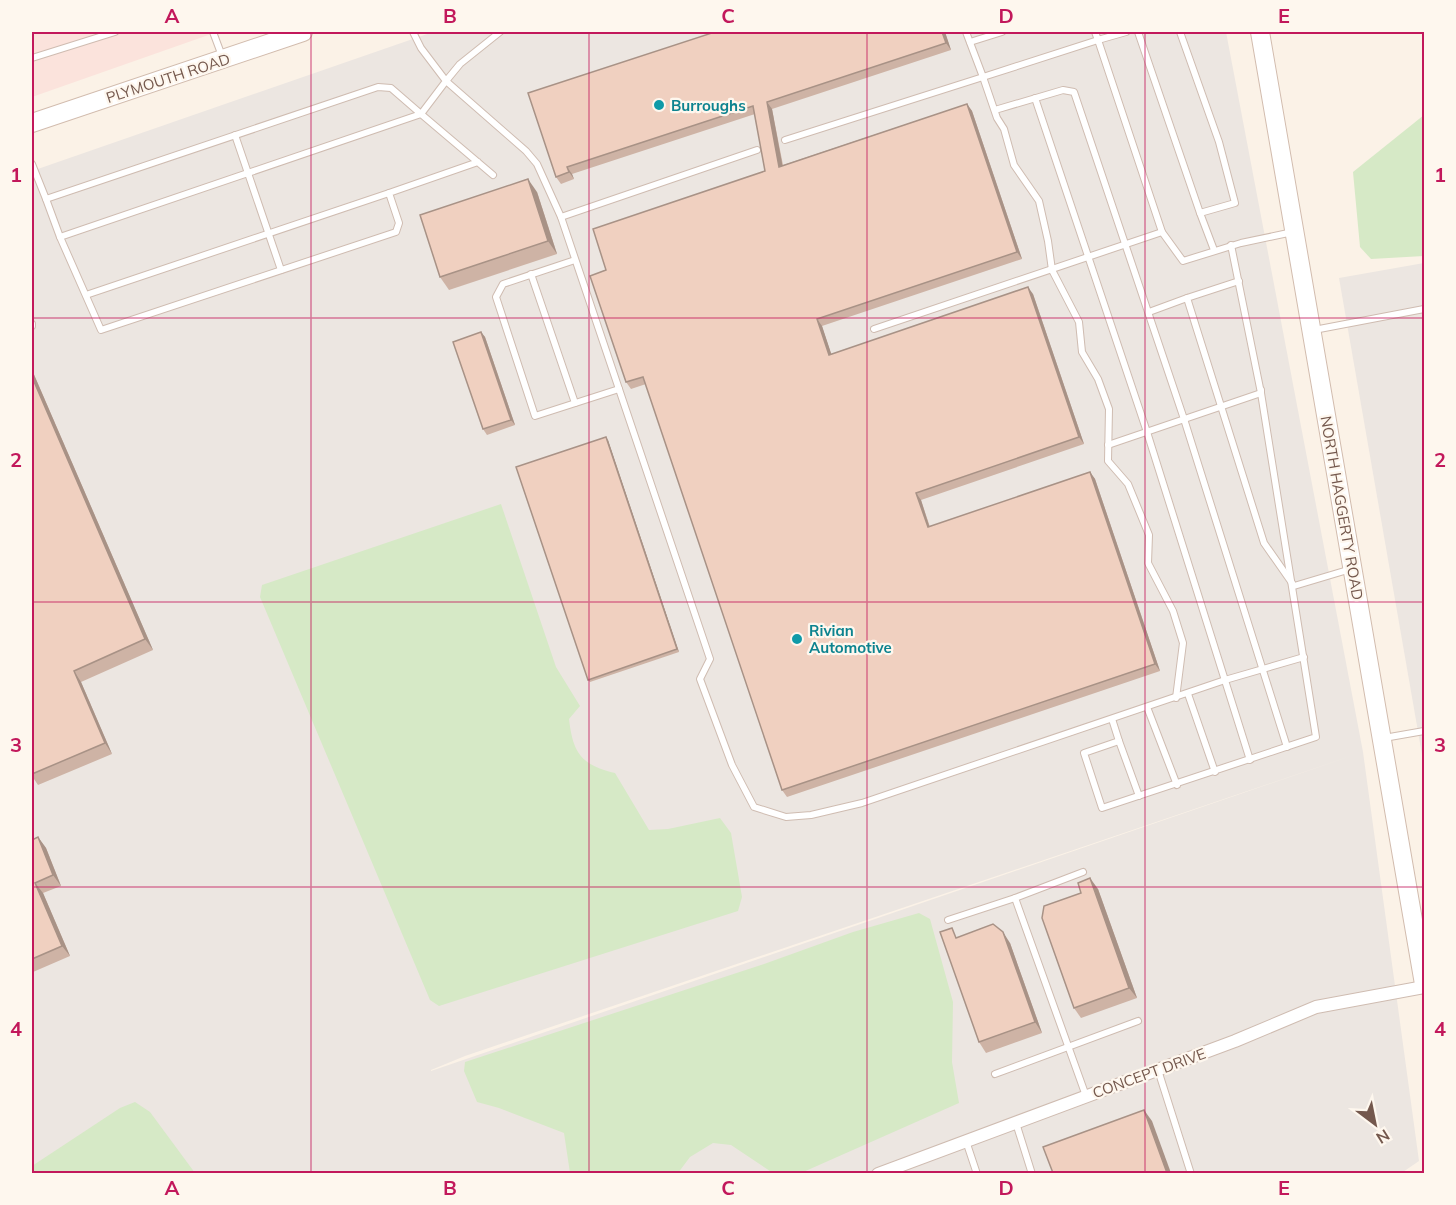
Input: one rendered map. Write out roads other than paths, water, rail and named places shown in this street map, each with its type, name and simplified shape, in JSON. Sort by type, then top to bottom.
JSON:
[{"type":"street","name":"PLYMOUTH ROAD","points":[[32,123],[303,32]]},
{"type":"street","name":"NORTH HAGGERTY ROAD","points":[[1260,32],[1425,986]]},
{"type":"street","name":"CONCEPT DRIVE","points":[[878,1173],[1158,1070],[1316,1007],[1425,986]]},
{"type":"lane","points":[[32,58],[116,32]]},
{"type":"lane","points":[[213,32],[223,59]]},
{"type":"lane","points":[[413,32],[421,48],[446,81],[526,151],[537,164],[561,217],[710,659],[700,679],[732,765],[754,807],[786,817],[811,815],[862,803],[1225,680],[1304,657]]},
{"type":"lane","points":[[60,237],[421,114],[460,64],[500,32]]},
{"type":"lane","points":[[966,32],[994,110],[1004,129],[1014,165],[1039,201],[1052,270],[1079,322],[1082,352],[1098,380],[1109,410],[1108,461],[1128,484],[1149,535],[1148,563],[1173,610],[1183,643],[1176,698]]},
{"type":"lane","points":[[970,42],[1002,32]]},
{"type":"lane","points":[[1095,32],[1162,232],[1183,261],[1231,245],[1293,232]]},
{"type":"lane","points":[[785,140],[1126,32]]},
{"type":"lane","points":[[1138,32],[1214,250]]},
{"type":"lane","points":[[1180,32],[1219,142],[1235,203],[1200,213]]},
{"type":"lane","points":[[46,199],[378,87],[391,88],[493,175]]},
{"type":"lane","points":[[994,110],[1063,90],[1074,93],[1184,419],[1287,747]]},
{"type":"lane","points":[[1035,98],[1147,432],[1250,760]]},
{"type":"lane","points":[[235,135],[281,270]]},
{"type":"lane","points":[[561,217],[757,150]]},
{"type":"lane","points":[[86,295],[478,162]]},
{"type":"lane","points":[[32,164],[60,237],[101,330],[396,232],[399,222],[389,194]]},
{"type":"lane","points":[[874,330],[1162,232]]},
{"type":"lane","points":[[1119,741],[1084,753],[1102,808],[1316,737],[1294,586],[1261,393],[1231,245]]},
{"type":"lane","points":[[575,260],[503,284],[496,297],[535,416],[619,389]]},
{"type":"lane","points":[[531,274],[575,403]]},
{"type":"lane","points":[[1149,312],[1239,281]]},
{"type":"lane","points":[[1187,298],[1264,543],[1294,586]]},
{"type":"lane","points":[[1311,330],[1424,312]]},
{"type":"lane","points":[[1108,445],[1261,393]]},
{"type":"lane","points":[[1294,586],[1353,568]]},
{"type":"lane","points":[[1188,694],[1215,772]]},
{"type":"lane","points":[[1147,707],[1177,785]]},
{"type":"lane","points":[[1112,719],[1139,796]]},
{"type":"lane","points":[[1382,738],[1425,731]]},
{"type":"lane","points":[[948,920],[1083,872]]},
{"type":"lane","points":[[1015,898],[1086,1096]]},
{"type":"lane","points":[[995,1074],[1138,1021]]},
{"type":"lane","points":[[1158,1070],[1191,1173]]},
{"type":"lane","points":[[1016,1123],[1032,1173]]},
{"type":"lane","points":[[965,1141],[977,1173]]},
{"type":"place","name":"Burroughs","points":[[659,105]]},
{"type":"place","name":"Rivian Automotive","points":[[797,639]]}]
